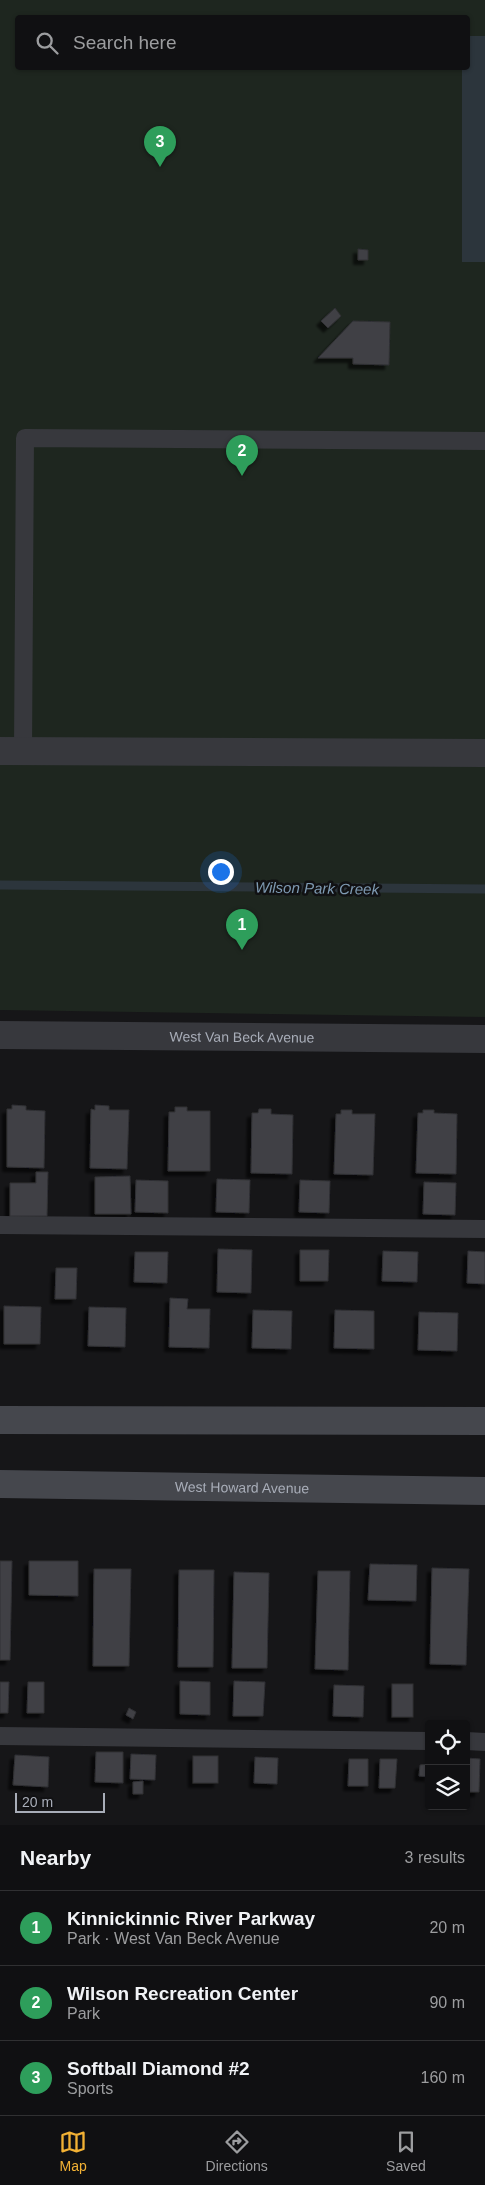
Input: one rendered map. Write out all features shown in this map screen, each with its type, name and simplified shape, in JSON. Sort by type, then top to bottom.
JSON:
[{"type":"main road","points":[[0,1420],[485,1421]]},
{"type":"main road","name":"West Howard Avenue","points":[[0,1484],[485,1491]]},
{"type":"street","points":[[12,752],[485,753]]},
{"type":"street","name":"West Van Beck Avenue","points":[[0,1035],[485,1039]]},
{"type":"lane","points":[[12,752],[25,438],[485,441]]},
{"type":"lane","points":[[0,1225],[485,1229]]},
{"type":"lane","points":[[0,1736],[425,1741]]},
{"type":"lane","points":[[470,1741],[485,1742]]},
{"type":"shaded area","points":[[0,0],[485,0],[485,1017],[0,1010]]},
{"type":"shaded area","points":[[470,36],[485,36],[485,262],[462,262],[462,70],[470,70]]},
{"type":"building","points":[[358,249],[368,250],[368,260],[358,260]]},
{"type":"building","points":[[335,308],[341,316],[328,328],[321,321]]},
{"type":"building","points":[[353,321],[390,322],[389,365],[353,364],[353,358],[318,358]]},
{"type":"building","points":[[12,1105],[26,1106],[26,1110],[45,1111],[44,1168],[7,1167],[7,1109],[12,1109]]},
{"type":"building","points":[[95,1105],[109,1106],[109,1110],[129,1110],[127,1169],[90,1168],[91,1109],[95,1110]]},
{"type":"building","points":[[175,1107],[187,1107],[187,1111],[210,1111],[210,1171],[168,1171],[169,1112],[175,1112]]},
{"type":"building","points":[[259,1109],[271,1109],[271,1114],[293,1115],[292,1174],[251,1173],[252,1113],[258,1113]]},
{"type":"building","points":[[341,1110],[352,1110],[352,1114],[375,1114],[373,1175],[334,1174],[336,1114],[341,1114]]},
{"type":"building","points":[[423,1110],[434,1110],[434,1113],[457,1114],[456,1174],[416,1173],[418,1113],[423,1113]]},
{"type":"building","points":[[36,1172],[48,1172],[47,1216],[10,1216],[10,1183],[36,1183]]},
{"type":"building","points":[[130,1176],[131,1214],[95,1214],[95,1177]]},
{"type":"building","points":[[217,1179],[250,1180],[249,1213],[216,1212]]},
{"type":"building","points":[[136,1180],[168,1181],[168,1213],[135,1212]]},
{"type":"building","points":[[300,1180],[330,1181],[329,1213],[299,1212]]},
{"type":"building","points":[[424,1182],[456,1183],[455,1215],[423,1214]]},
{"type":"building","points":[[218,1249],[252,1250],[251,1293],[217,1292]]},
{"type":"building","points":[[300,1250],[329,1250],[328,1281],[300,1281]]},
{"type":"building","points":[[383,1251],[418,1252],[417,1282],[382,1281]]},
{"type":"building","points":[[468,1251],[485,1252],[485,1284],[467,1283]]},
{"type":"building","points":[[135,1252],[168,1252],[167,1283],[134,1282]]},
{"type":"building","points":[[56,1268],[77,1268],[76,1299],[55,1299]]},
{"type":"building","points":[[170,1298],[188,1299],[187,1309],[210,1309],[209,1348],[169,1347]]},
{"type":"building","points":[[4,1306],[41,1307],[40,1344],[4,1344]]},
{"type":"building","points":[[89,1307],[126,1308],[125,1347],[88,1346]]},
{"type":"building","points":[[253,1310],[292,1311],[291,1349],[252,1348]]},
{"type":"building","points":[[335,1310],[374,1311],[374,1349],[334,1348]]},
{"type":"building","points":[[419,1312],[458,1313],[457,1351],[418,1350]]},
{"type":"building","points":[[0,1561],[12,1561],[10,1660],[0,1660]]},
{"type":"building","points":[[29,1561],[78,1561],[78,1596],[29,1595]]},
{"type":"building","points":[[370,1564],[417,1565],[416,1601],[368,1600]]},
{"type":"building","points":[[432,1568],[469,1569],[466,1665],[430,1664]]},
{"type":"building","points":[[94,1569],[131,1569],[129,1666],[93,1666]]},
{"type":"building","points":[[179,1570],[214,1570],[213,1667],[178,1667]]},
{"type":"building","points":[[318,1571],[350,1571],[348,1670],[315,1669]]},
{"type":"building","points":[[234,1572],[269,1573],[267,1668],[232,1668]]},
{"type":"building","points":[[180,1681],[210,1682],[210,1715],[180,1714]]},
{"type":"building","points":[[234,1681],[265,1682],[263,1716],[233,1716]]},
{"type":"building","points":[[0,1682],[9,1682],[8,1713],[0,1713]]},
{"type":"building","points":[[28,1682],[44,1682],[44,1713],[27,1713]]},
{"type":"building","points":[[392,1684],[413,1684],[413,1717],[392,1717]]},
{"type":"building","points":[[334,1685],[364,1686],[363,1717],[333,1716]]},
{"type":"building","points":[[129,1708],[136,1712],[133,1719],[126,1715]]},
{"type":"building","points":[[96,1752],[123,1752],[123,1783],[95,1782]]},
{"type":"building","points":[[131,1754],[156,1755],[155,1780],[130,1779]]},
{"type":"building","points":[[15,1755],[49,1757],[48,1787],[13,1785]]},
{"type":"building","points":[[193,1756],[218,1756],[218,1783],[193,1783]]},
{"type":"building","points":[[255,1757],[278,1758],[277,1784],[254,1783]]},
{"type":"building","points":[[470,1758],[480,1759],[479,1792],[470,1792]]},
{"type":"building","points":[[349,1759],[368,1759],[368,1786],[348,1786]]},
{"type":"building","points":[[380,1759],[397,1759],[395,1788],[379,1788]]},
{"type":"building","points":[[425,1764],[425,1777],[419,1776],[420,1765]]},
{"type":"building","points":[[143,1781],[143,1794],[133,1794],[133,1782]]},
{"type":"waterway","name":"Wilson Park Creek","points":[[0,885],[485,889]]},
{"type":"place","name":"Softball Diamond #2","points":[[160,167]]},
{"type":"place","name":"Wilson Recreation Center","points":[[242,476]]},
{"type":"place","name":"Kinnickinnic River Parkway","points":[[242,950]]}]
